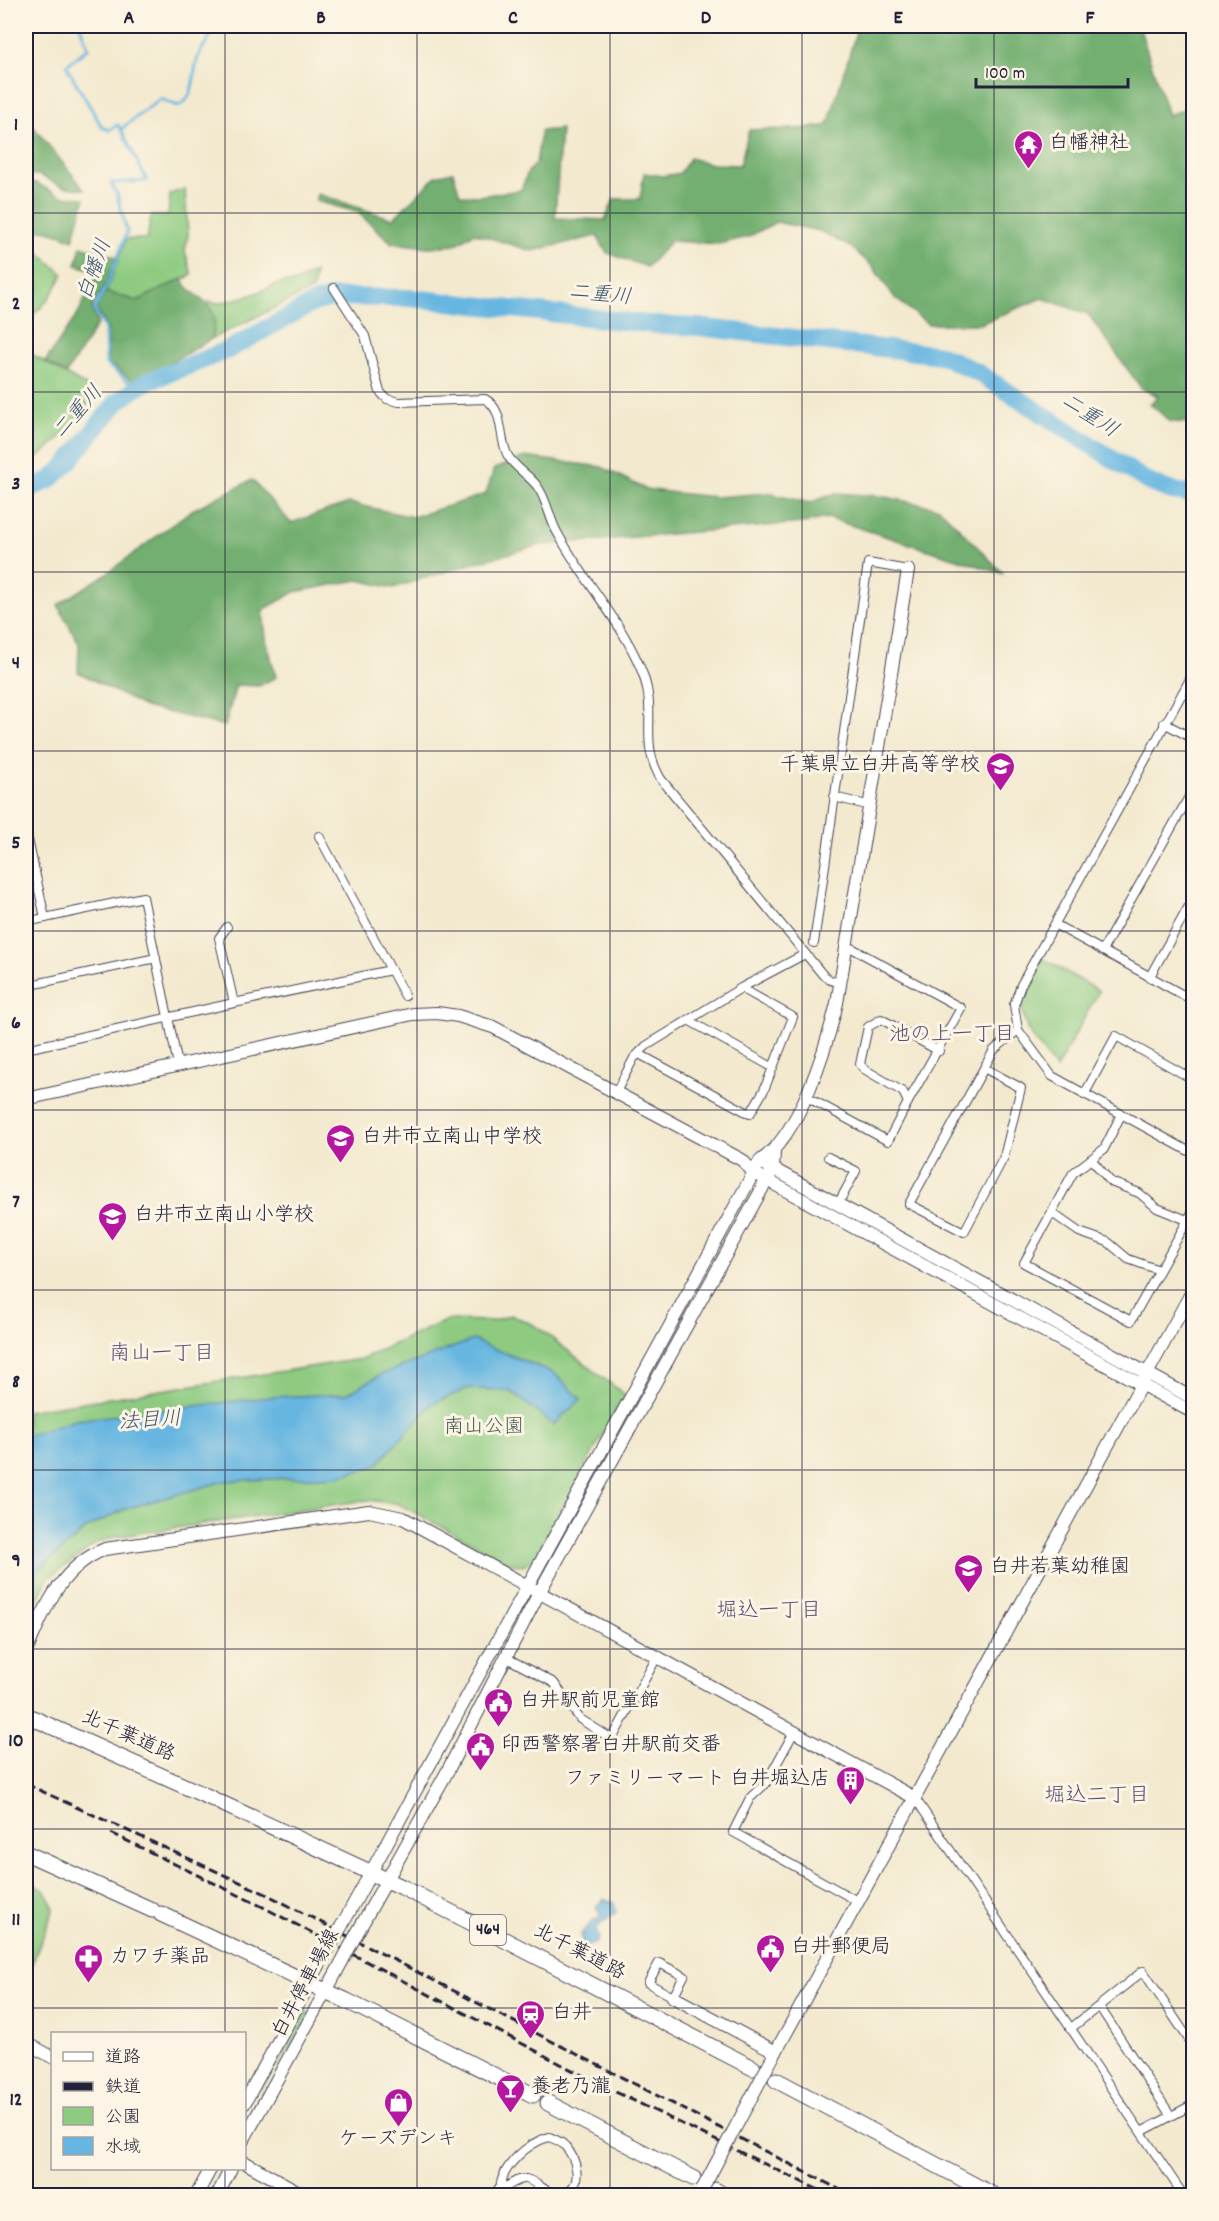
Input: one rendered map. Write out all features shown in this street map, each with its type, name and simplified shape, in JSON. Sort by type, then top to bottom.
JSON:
[{"type":"highway","name":"北千葉道路","points":[[26,1715],[217,1801],[761,2067]]},
{"type":"highway","points":[[26,1853],[328,1987],[533,2095]]},
{"type":"highway","points":[[776,2080],[995,2196]]},
{"type":"highway","points":[[548,2103],[707,2190]]},
{"type":"street","points":[[334,288],[365,336],[380,392],[387,399],[399,402],[477,398],[491,402],[496,410],[508,456],[537,485],[557,534],[610,614],[640,666],[648,690],[648,752],[652,765],[661,779],[805,954],[830,980],[841,983]]},
{"type":"street","points":[[770,1174],[774,1152],[805,1096],[824,1053],[841,983],[871,806],[908,570],[868,562],[814,943]]},
{"type":"street","points":[[1193,672],[1017,996],[1014,1015],[1018,1030],[1052,1076],[1194,1154]]},
{"type":"street","points":[[1164,723],[1194,739]]},
{"type":"street","points":[[1102,951],[1194,788]]},
{"type":"street","points":[[834,797],[871,806]]},
{"type":"street","points":[[26,830],[28,858],[45,918]]},
{"type":"street","points":[[319,836],[405,996]]},
{"type":"street","points":[[26,922],[143,897],[170,1017],[178,1065]]},
{"type":"street","points":[[1149,978],[1194,897]]},
{"type":"street","points":[[1056,925],[1149,978],[1194,1000]]},
{"type":"street","points":[[228,927],[219,938],[234,1003]]},
{"type":"street","points":[[805,1096],[888,1141],[961,1008],[848,946]]},
{"type":"street","points":[[616,1092],[639,1054],[688,1020],[741,988],[805,954]]},
{"type":"street","points":[[26,986],[156,958]]},
{"type":"street","points":[[26,1049],[391,970]]},
{"type":"street","points":[[639,1054],[750,1114],[764,1090],[793,1017],[741,988]]},
{"type":"street","points":[[26,1099],[375,1022],[437,1012],[458,1016],[493,1027],[770,1174],[1144,1378],[1194,1398]]},
{"type":"street","points":[[908,1102],[903,1092],[864,1069],[861,1064],[868,1027],[880,1019],[939,1051]]},
{"type":"street","points":[[688,1020],[772,1067]]},
{"type":"street","points":[[984,1068],[1021,1089],[1004,1157],[964,1232],[909,1204],[984,1068],[994,1050],[1018,1030]]},
{"type":"street","points":[[1084,1095],[1116,1036],[1194,1080]]},
{"type":"street","points":[[1121,1115],[1104,1149],[1073,1173],[1024,1263],[1131,1321],[1194,1209]]},
{"type":"street","points":[[757,1167],[774,1152]]},
{"type":"street","points":[[828,1157],[856,1171],[838,1204]]},
{"type":"street","points":[[1091,1159],[1111,1182],[1139,1193],[1157,1208],[1187,1220]]},
{"type":"street","name":"白井停車場線","points":[[246,2100],[757,1167]]},
{"type":"street","points":[[770,1174],[838,1204],[1144,1378],[1194,1413]]},
{"type":"street","name":"白井停車場線","points":[[246,2135],[446,1774],[539,1593],[770,1174]]},
{"type":"street","points":[[1052,1213],[1079,1232],[1108,1242],[1128,1259],[1159,1270]]},
{"type":"street","points":[[707,2190],[761,2067],[776,2052],[1194,1288]]},
{"type":"street","points":[[26,1652],[59,1584],[94,1553],[121,1545],[369,1511],[403,1518],[915,1798],[1184,2196]]},
{"type":"street","points":[[505,1657],[554,1683],[580,1719],[612,1739],[657,1657]]},
{"type":"street","points":[[794,1732],[766,1783],[750,1798],[733,1832],[859,1902]]},
{"type":"street","points":[[1070,2029],[1143,1971],[1194,2047]]},
{"type":"street","points":[[673,1997],[776,2052]]},
{"type":"street","points":[[1099,2006],[1171,2116]]},
{"type":"street","points":[[26,2047],[33,2047],[51,2056]]},
{"type":"street","points":[[1141,2132],[1194,2104]]},
{"type":"street","points":[[499,2193],[501,2181],[524,2149],[549,2137],[564,2144],[578,2171],[574,2185],[566,2192],[556,2194],[526,2179],[515,2162]]},
{"type":"street","points":[[246,2163],[306,2196]]},
{"type":"street","points":[[196,2196],[210,2170]]},
{"type":"street","points":[[217,2196],[230,2170]]},
{"type":"street","points":[[499,2193],[526,2179]]},
{"type":"green space","points":[[858,26],[876,28],[899,35],[978,34],[1001,28],[1030,26],[1139,26],[1168,115],[1193,106],[1193,423],[1171,422],[1150,404],[1158,396],[1141,388],[1088,314],[1042,298],[980,324],[928,324],[895,298],[873,267],[852,248],[820,231],[776,222],[748,237],[718,244],[671,241],[647,267],[607,253],[597,236],[532,251],[474,233],[455,245],[429,247],[392,243],[357,212],[316,201],[318,194],[393,219],[436,176],[453,172],[460,195],[479,196],[521,190],[528,172],[536,163],[541,131],[561,129],[555,218],[605,220],[614,199],[640,199],[644,173],[663,176],[680,173],[690,158],[712,164],[740,165],[749,130],[798,129],[828,125]]},
{"type":"green space","points":[[32,125],[84,189],[64,187],[39,175],[26,175],[26,126]]},
{"type":"green space","points":[[26,182],[36,183],[61,196],[85,198],[73,240],[44,230],[26,231]]},
{"type":"green space","points":[[185,189],[188,235],[185,251],[192,275],[137,301],[106,292],[126,239],[147,239],[151,216],[168,216],[170,194]]},
{"type":"green space","points":[[26,241],[63,274],[48,300],[26,319]]},
{"type":"green space","points":[[81,246],[116,257],[107,282],[93,305],[92,310],[98,323],[66,374],[45,362],[79,312],[97,271],[76,265]]},
{"type":"green space","points":[[315,272],[313,289],[211,339],[214,332],[208,302],[220,303],[251,295],[283,282],[294,283]]},
{"type":"green space","points":[[182,279],[211,310],[214,327],[211,339],[136,383],[108,363],[108,333],[98,312],[98,304],[106,292],[137,301]]},
{"type":"green space","points":[[26,351],[86,386],[88,404],[60,438],[26,468]]},
{"type":"green space","points":[[524,457],[602,467],[645,489],[676,493],[716,497],[768,493],[809,503],[836,493],[880,496],[939,508],[1004,574],[828,518],[803,523],[541,545],[393,588],[358,580],[295,592],[263,610],[266,639],[276,677],[259,686],[236,685],[225,726],[145,707],[78,672],[79,644],[58,605],[106,574],[192,510],[252,480],[291,523],[349,503],[413,517],[486,494],[494,469]]},
{"type":"green space","points":[[1044,959],[1099,991],[1056,1069],[1028,1031],[1020,1004]]},
{"type":"green space","name":"南山公園","points":[[511,1315],[536,1326],[625,1395],[534,1558],[523,1566],[509,1563],[399,1504],[367,1500],[114,1537],[97,1543],[48,1579],[26,1622],[26,1411],[361,1359],[447,1320],[494,1321]]},
{"type":"green space","points":[[26,1881],[44,1890],[54,1908],[26,1979]]},
{"type":"green space","points":[[302,2010],[309,2014],[293,2045],[260,2090]]},
{"type":"water","name":"法目川","points":[[473,1340],[554,1373],[581,1399],[554,1425],[510,1391],[468,1388],[432,1404],[376,1466],[338,1476],[225,1481],[125,1509],[87,1528],[40,1569],[26,1594],[26,1436],[76,1420],[270,1397],[347,1394],[382,1374]]},
{"type":"water","points":[[605,1899],[614,1903],[616,1912],[595,1929],[599,1937],[597,1943],[586,1946],[582,1943],[581,1934],[594,1920],[602,1918],[596,1907]]},
{"type":"waterway","points":[[80,26],[88,48],[67,65],[69,71],[102,127],[109,130],[118,125],[120,128]]},
{"type":"waterway","name":"白幡川","points":[[137,388],[106,364],[105,328],[94,310],[108,283],[127,232],[117,194],[111,183],[147,181],[121,129],[160,99],[178,106],[184,103],[192,86],[197,60],[216,26]]},
{"type":"waterway","name":"二重川","points":[[26,490],[50,480],[66,465],[117,402],[144,383],[228,350],[313,303],[334,297],[411,298],[658,325],[698,327],[941,355],[977,372],[1150,483],[1172,491],[1194,494]]},
{"type":"railway","points":[[26,1784],[268,1895],[852,2196]]},
{"type":"railway","points":[[111,1833],[261,1906],[595,2082],[831,2196]]},
{"type":"place","name":"白幡神社","points":[[1028,170]]},
{"type":"place","name":"千葉県立白井高等学校","points":[[1001,792]]},
{"type":"place","name":"白井市立南山中学校","points":[[341,1164]]},
{"type":"place","name":"白井市立南山小学校","points":[[113,1242]]},
{"type":"place","name":"白井若葉幼稚園","points":[[969,1594]]},
{"type":"place","name":"白井駅前児童館","points":[[499,1728]]},
{"type":"place","name":"印西警察署白井駅前交番","points":[[480,1772]]},
{"type":"place","name":"ファミリーマート 白井堀込店","points":[[851,1806]]},
{"type":"place","name":"白井郵便局","points":[[770,1974]]},
{"type":"place","name":"カワチ薬品","points":[[89,1984]]},
{"type":"place","name":"白井","points":[[531,2040]]},
{"type":"place","name":"養老乃瀧","points":[[510,2114]]},
{"type":"place","name":"ケーズデンキ","points":[[398,2128]]},
{"type":"district","name":"池の上一丁目","points":[[952,1036]]},
{"type":"district","name":"南山一丁目","points":[[162,1355]]},
{"type":"district","name":"堀込一丁目","points":[[769,1612]]},
{"type":"district","name":"堀込二丁目","points":[[1097,1797]]}]
